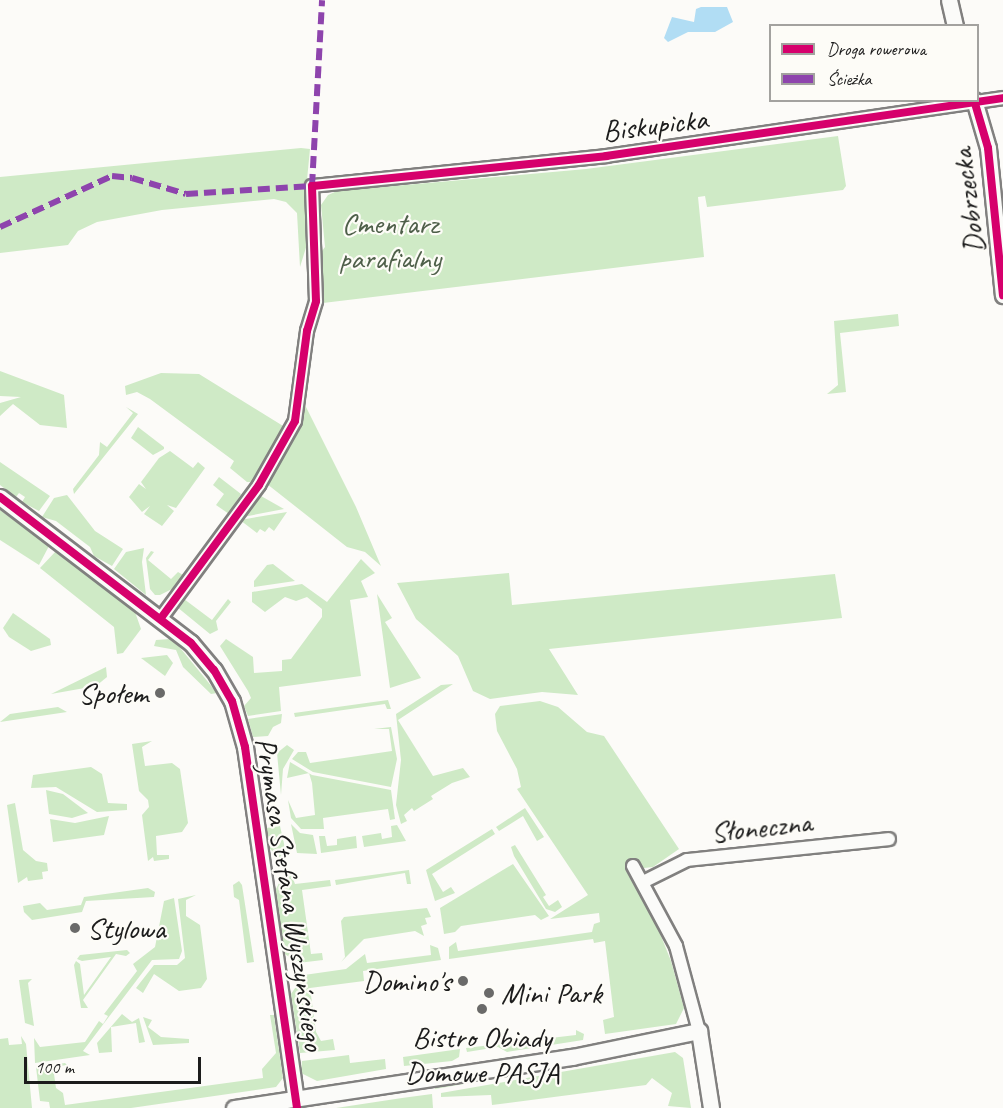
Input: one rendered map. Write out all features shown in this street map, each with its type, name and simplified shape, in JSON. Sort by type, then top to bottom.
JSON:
[{"type":"street","points":[[948,0],[954,24]]},
{"type":"street","name":"Biskupicka","points":[[979,101],[1003,98]]},
{"type":"street","name":"Biskupicka","points":[[160,618],[259,485],[295,421],[307,331],[316,301],[312,186],[617,154],[975,102]]},
{"type":"street","name":"Dobrzecka","points":[[975,102],[988,148],[1003,295]]},
{"type":"street","name":"Prymasa Stefana Wyszyńskiego","points":[[0,497],[191,643],[214,670],[240,725],[297,1103]]},
{"type":"street","name":"Słoneczna","points":[[643,882],[687,860],[889,839]]},
{"type":"street","points":[[633,866],[679,955],[699,1031],[711,1108]]},
{"type":"street","name":"Prymasa Stefana Wyszyńskiego","points":[[234,1108],[297,1103],[572,1057],[699,1031]]},
{"type":"green space","name":"Cmentarz parafialny","points":[[838,136],[846,186],[843,190],[707,207],[705,196],[698,197],[704,257],[323,303],[322,251],[325,247],[321,205],[328,195],[337,191],[586,169]]},
{"type":"green space","points":[[301,148],[310,149],[306,190],[308,241],[300,267],[297,213],[286,202],[274,199],[162,210],[97,222],[78,231],[68,245],[0,253],[0,177]]},
{"type":"green space","points":[[898,314],[899,326],[840,333],[846,392],[827,394],[838,385],[834,321]]},
{"type":"green space","points":[[0,371],[64,395],[67,428],[40,425],[13,404],[0,416],[0,403],[21,397],[0,396]]},
{"type":"green space","points":[[161,373],[199,374],[288,429],[254,482],[247,482],[230,468],[234,461],[150,399],[137,392],[126,395],[125,386]]},
{"type":"green space","points":[[304,403],[356,507],[381,566],[365,552],[347,547],[267,484],[295,436]]},
{"type":"green space","points":[[126,407],[138,414],[74,494],[73,489],[99,455],[100,442],[107,447],[133,413]]},
{"type":"green space","points":[[138,427],[164,449],[153,455],[131,438]]},
{"type":"green space","points":[[170,451],[193,468],[198,462],[205,468],[176,508],[167,505],[174,511],[162,526],[144,514],[150,506],[142,512],[129,497],[139,484],[146,489],[141,482],[159,458]]},
{"type":"green space","points":[[0,462],[50,496],[39,511],[22,502],[25,497],[19,493],[16,497],[0,485]]},
{"type":"green space","points":[[219,477],[241,494],[229,514],[216,505],[224,494],[213,485]]},
{"type":"green space","points":[[67,495],[95,531],[123,549],[112,566],[94,556],[90,547],[56,521],[42,517],[54,498]]},
{"type":"green space","points":[[261,496],[284,509],[238,518],[255,498]]},
{"type":"green space","points":[[0,510],[49,546],[39,565],[0,540]]},
{"type":"green space","points":[[287,512],[274,531],[269,527],[265,532],[260,529],[257,533],[240,520]]},
{"type":"green space","points":[[144,548],[142,562],[146,595],[114,569],[126,552]]},
{"type":"green space","points":[[56,551],[135,612],[141,629],[123,653],[117,654],[114,627],[40,568]]},
{"type":"green space","points":[[151,551],[154,552],[148,560],[171,579],[178,572],[183,575],[172,589],[160,595],[155,595],[150,589],[146,558]]},
{"type":"green space","points":[[361,559],[375,573],[361,581],[368,597],[350,600],[361,676],[279,687],[281,711],[248,716],[244,706],[251,698],[220,646],[226,639],[253,657],[254,673],[282,671],[282,660],[291,659],[322,617],[322,609],[307,597],[296,601],[285,597],[265,612],[252,602],[252,592],[302,584],[327,602]]},
{"type":"green space","points":[[273,564],[295,581],[254,587],[254,581],[267,565]]},
{"type":"green space","points":[[509,573],[512,605],[835,574],[842,618],[549,649],[578,695],[542,692],[490,699],[473,691],[458,656],[416,619],[397,583]]},
{"type":"green space","points":[[377,594],[392,618],[385,622],[421,678],[390,688]]},
{"type":"green space","points":[[180,596],[212,620],[228,599],[231,602],[216,621],[218,630],[210,634],[177,607]]},
{"type":"green space","points":[[13,613],[50,639],[51,645],[31,651],[9,637],[3,628]]},
{"type":"green space","points":[[170,639],[177,644],[217,693],[211,694],[183,667],[176,650],[154,646],[156,640]]},
{"type":"green space","points":[[167,655],[173,663],[165,676],[141,658]]},
{"type":"green space","points":[[106,667],[107,677],[96,686],[51,694]]},
{"type":"green space","points":[[453,684],[398,720],[433,776],[463,768],[470,777],[452,783],[431,796],[433,799],[414,811],[412,808],[404,815],[407,821],[401,824],[396,805],[401,760],[396,714],[441,685]]},
{"type":"green space","points":[[388,700],[391,709],[387,709],[385,704],[295,717],[294,713]]},
{"type":"green space","points":[[540,701],[558,707],[587,732],[604,736],[679,849],[653,867],[644,868],[637,862],[626,869],[647,901],[671,961],[684,1008],[676,1024],[605,1034],[603,1020],[614,1017],[605,941],[594,943],[593,939],[449,959],[449,947],[456,942],[458,951],[592,932],[594,924],[600,922],[599,913],[550,919],[588,895],[517,789],[521,787],[517,769],[497,731],[495,714],[500,706]]},
{"type":"green space","points":[[58,707],[67,712],[0,722],[10,714]]},
{"type":"green space","points":[[282,714],[281,723],[273,727],[268,736],[253,737],[248,719]]},
{"type":"green space","points":[[391,727],[397,759],[391,787],[313,772],[292,759],[298,752],[306,752],[310,763],[392,751],[389,729],[374,729]]},
{"type":"green space","points":[[152,741],[142,747],[145,766],[172,763],[180,769],[188,823],[182,832],[156,836],[157,855],[169,855],[169,859],[154,861],[153,857],[148,861],[142,815],[149,807],[148,800],[139,791],[132,744]]},
{"type":"green space","points":[[287,745],[294,750],[283,769],[281,795],[277,753]]},
{"type":"green space","points":[[290,762],[309,773],[287,778]]},
{"type":"green space","points":[[91,767],[102,774],[108,803],[127,804],[127,810],[97,812],[56,787],[31,788],[33,775]]},
{"type":"green space","points":[[309,773],[391,790],[395,819],[390,820],[388,809],[323,818],[324,829],[301,829],[291,818],[288,800],[296,818],[315,815]]},
{"type":"green space","points":[[46,790],[63,794],[88,813],[72,818],[49,814]]},
{"type":"green space","points":[[15,803],[23,850],[36,861],[47,863],[48,871],[42,872],[43,879],[28,881],[27,877],[18,883],[7,805]]},
{"type":"green space","points":[[525,808],[544,837],[537,841],[523,816],[499,831],[496,827]]},
{"type":"green space","points":[[109,816],[104,835],[53,842],[50,819],[75,823]]},
{"type":"green space","points":[[291,824],[300,833],[313,835],[317,854],[297,853]]},
{"type":"green space","points":[[397,825],[406,841],[364,847],[362,836],[381,833],[382,839],[392,837],[391,826]]},
{"type":"green space","points":[[280,826],[285,848],[280,858],[268,847],[266,828]]},
{"type":"green space","points":[[492,829],[495,834],[432,874],[443,892],[451,887],[455,893],[435,901],[426,870]]},
{"type":"green space","points":[[319,836],[325,836],[327,846],[337,845],[337,839],[356,836],[357,848],[321,853]]},
{"type":"green space","points":[[515,845],[546,895],[543,897],[549,906],[558,900],[562,907],[555,912],[546,909],[514,856],[511,847]]},
{"type":"green space","points":[[513,864],[549,916],[541,920],[535,915],[461,926],[455,932],[444,934],[440,908]]},
{"type":"green space","points":[[409,870],[411,884],[407,884],[405,873],[336,885],[335,880]]},
{"type":"green space","points":[[292,876],[295,884],[330,880],[331,886],[302,890],[311,954],[322,953],[323,960],[298,963],[285,954],[275,891],[282,877]]},
{"type":"green space","points":[[239,881],[242,885],[254,962],[247,963],[239,900],[234,897],[233,885]]},
{"type":"green space","points":[[148,888],[155,892],[154,897],[86,901],[82,912],[32,920],[24,912],[23,906],[40,903],[47,910],[81,905],[84,897]]},
{"type":"green space","points":[[196,895],[186,900],[186,916],[200,925],[207,979],[201,988],[179,991],[154,974],[143,993],[136,988],[154,965],[177,965],[185,958],[178,899]]},
{"type":"green space","points":[[174,898],[182,951],[179,959],[152,960],[83,1051],[90,1055],[35,1063],[34,1038],[40,1047],[85,1042],[99,1021],[103,1024],[108,1016],[104,1014],[137,971],[133,964],[155,947],[164,901]]},
{"type":"green space","points":[[427,908],[431,917],[425,918],[427,924],[421,926],[424,936],[415,931],[364,939],[341,962],[345,957],[341,921],[344,917]]},
{"type":"green space","points":[[430,945],[438,948],[441,960],[363,971],[364,981],[310,988],[316,1032],[321,1041],[333,1039],[335,1050],[300,1053],[291,994],[304,975],[346,969],[365,954],[367,963],[431,955]]},
{"type":"green space","points":[[127,950],[130,953],[126,956],[116,954],[83,1000],[88,1008],[81,1008],[74,965],[76,961],[80,964],[84,995],[111,957],[82,961],[77,959],[80,955]]},
{"type":"green space","points":[[32,979],[28,983],[34,1026],[25,1023],[19,980]]},
{"type":"green space","points":[[122,1014],[132,1022],[139,1018],[145,1042],[139,1043],[136,1023],[111,1027],[112,1052],[99,1053],[97,1043]]},
{"type":"green space","points":[[270,1015],[274,1015],[283,1078],[276,1087],[131,1108],[50,1108],[49,1102],[40,1101],[36,1067],[65,1063],[67,1065],[53,1067],[56,1088],[63,1093],[65,1105],[263,1078],[262,1069],[276,1053]]},
{"type":"green space","points":[[143,1017],[152,1020],[148,1027],[161,1037],[189,1039],[189,1043],[153,1045]]},
{"type":"green space","points":[[576,1030],[584,1034],[583,1040],[507,1052],[498,1047],[467,1052],[466,1048],[576,1035]]},
{"type":"green space","points":[[21,1036],[26,1044],[32,1108],[0,1108],[0,1039],[8,1038],[9,1045],[22,1044]]},
{"type":"green space","points":[[460,1049],[459,1057],[452,1061],[404,1066],[403,1057]]},
{"type":"green space","points":[[675,1052],[683,1058],[691,1108],[668,1106],[672,1093],[652,1078],[646,1085],[492,1105],[491,1095],[441,1097],[441,1093]]},
{"type":"green space","points":[[349,1055],[350,1063],[385,1059],[386,1069],[317,1081],[301,1073],[302,1061]]},
{"type":"green space","points":[[615,1055],[621,1057],[435,1089],[435,1085]]},
{"type":"green space","points":[[432,1094],[433,1108],[336,1108],[402,1098]]},
{"type":"water","points":[[727,7],[733,22],[715,32],[688,32],[668,42],[664,38],[672,17],[694,22],[696,9]]},
{"type":"marked path","points":[[0,227],[112,176],[132,178],[186,194],[312,186],[322,0]]},
{"type":"cycle path","points":[[979,102],[1003,98]]},
{"type":"cycle path","points":[[975,102],[988,148],[1003,295]]},
{"type":"cycle path","points":[[161,618],[259,485],[295,421],[307,331],[316,301],[312,186],[606,156],[976,102]]},
{"type":"cycle path","points":[[0,497],[191,643],[214,670],[232,701],[245,747],[297,1108]]},
{"type":"place","name":"Społem","points":[[160,693]]},
{"type":"place","name":"Stylowa","points":[[75,928]]},
{"type":"place","name":"Domino's","points":[[463,981]]},
{"type":"place","name":"Mini Park","points":[[489,993]]},
{"type":"place","name":"Bistro Obiady Domowe PASJA","points":[[482,1009]]}]
